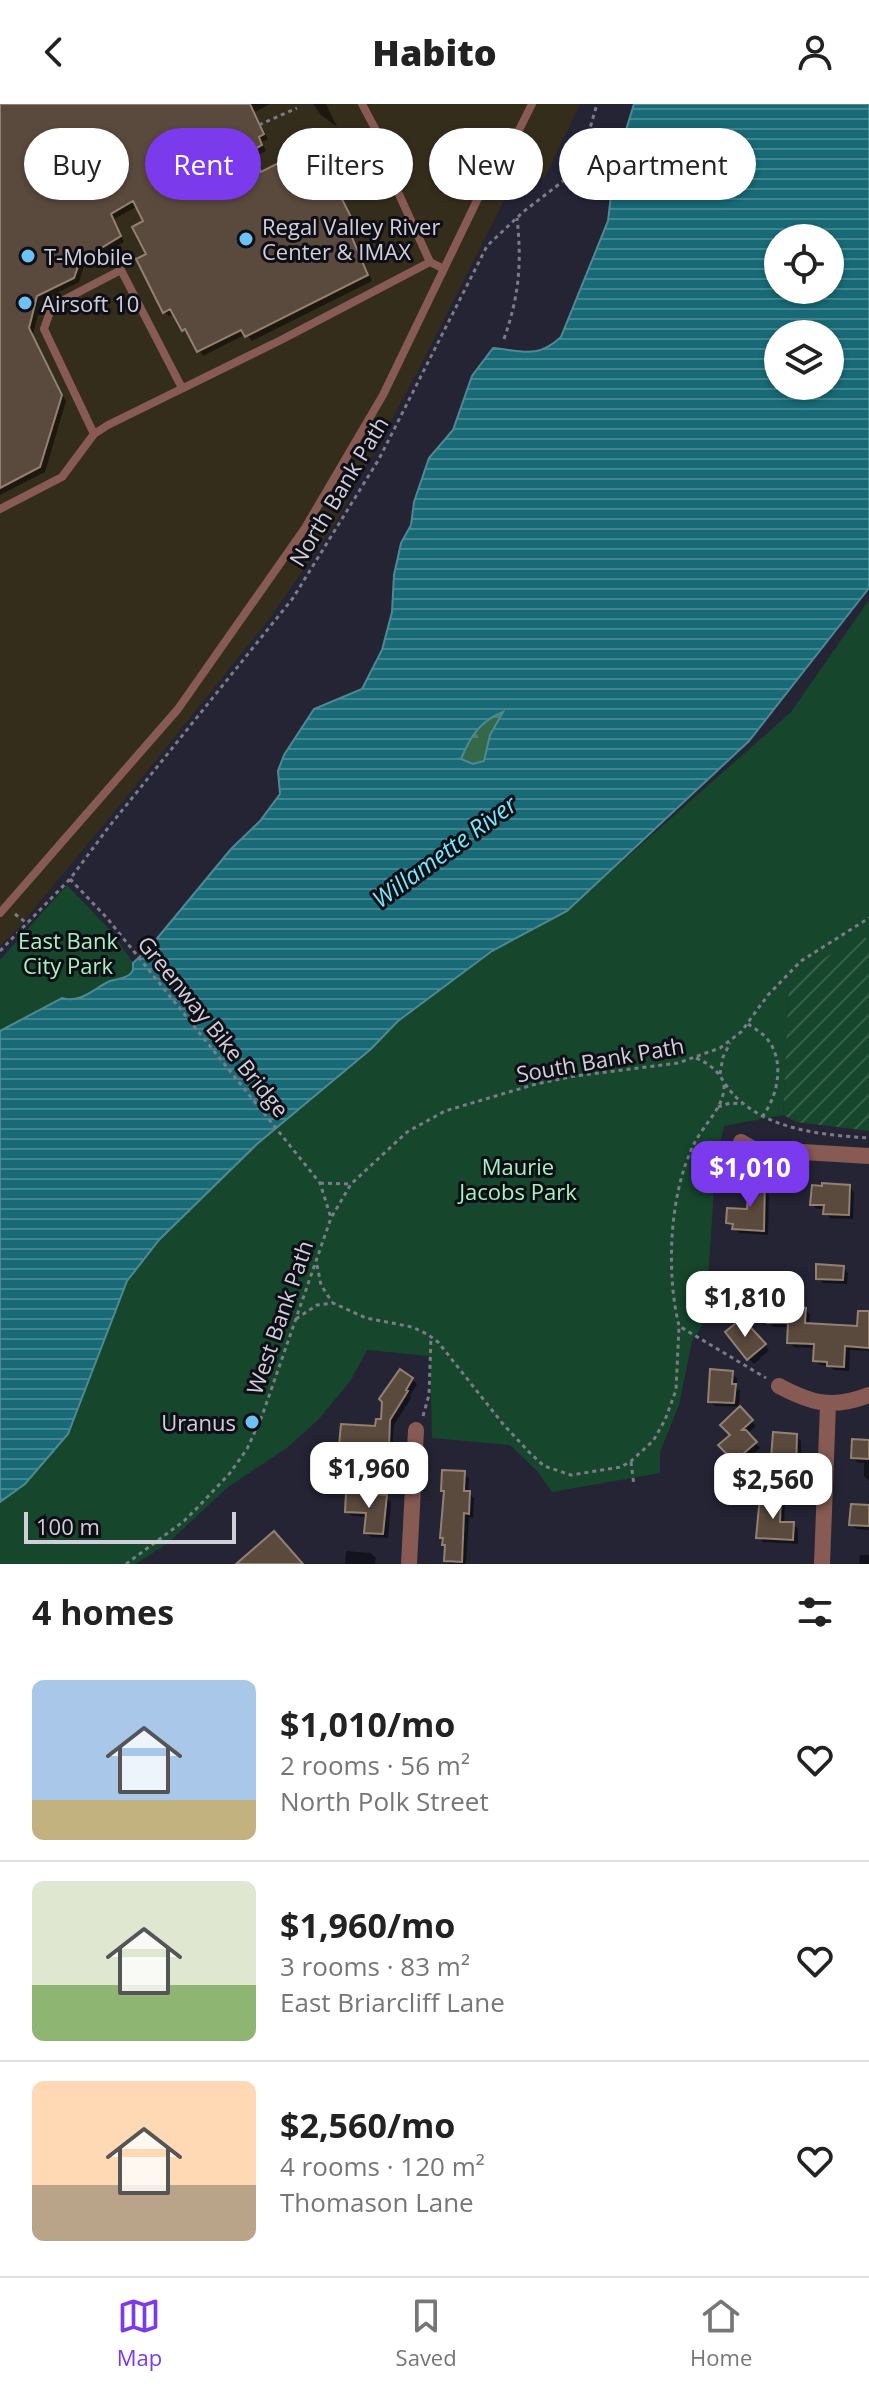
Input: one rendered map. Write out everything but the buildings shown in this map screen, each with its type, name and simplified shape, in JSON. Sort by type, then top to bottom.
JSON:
[{"type":"street","points":[[741,1142],[753,1149],[869,1156]]},
{"type":"street","points":[[779,1386],[809,1401],[828,1405],[869,1395]]},
{"type":"street","points":[[822,1564],[828,1405]]},
{"type":"street","points":[[409,1564],[416,1430]]},
{"type":"lane","points":[[362,104],[388,153],[392,179],[430,262],[444,269]]},
{"type":"lane","points":[[2,907],[178,709],[285,558],[383,395],[497,159],[511,146],[532,104]]},
{"type":"lane","points":[[0,509],[62,477],[94,434],[430,262]]},
{"type":"lane","points":[[94,434],[44,329],[52,306],[63,300],[121,270],[182,388]]},
{"type":"path","name":"North Bank Path","points":[[0,951],[70,879],[293,598],[379,459],[487,246],[571,175],[586,142],[597,104]]},
{"type":"path","points":[[259,125],[297,108]]},
{"type":"path","points":[[504,339],[515,308],[517,218]]},
{"type":"path","name":"Greenway Bike Bridge","points":[[70,879],[107,918],[320,1183]]},
{"type":"path","points":[[2,907],[28,924]]},
{"type":"path","name":"South Bank Path","points":[[331,1218],[351,1184],[407,1132],[445,1111],[536,1084],[678,1063],[731,1042],[768,995],[801,961],[869,918]]},
{"type":"path","points":[[748,1024],[768,1039],[776,1056],[777,1080],[773,1100],[762,1117]]},
{"type":"path","points":[[296,1319],[317,1305],[333,1303],[366,1318],[412,1327],[431,1337],[503,1424],[544,1466],[571,1475],[621,1467],[631,1461],[653,1441],[672,1405],[676,1390],[679,1326],[672,1258],[677,1201],[692,1147],[724,1092],[720,1074],[723,1057],[731,1042]]},
{"type":"path","points":[[696,1058],[720,1074]]},
{"type":"path","points":[[724,1085],[762,1117],[812,1132],[869,1138]]},
{"type":"path","points":[[718,1107],[730,1103],[745,1105]]},
{"type":"path","points":[[331,1218],[320,1183],[351,1184]]},
{"type":"path","name":"West Bank Path","points":[[126,1564],[184,1521],[230,1473],[247,1449],[262,1416],[331,1218]]},
{"type":"path","points":[[316,1262],[321,1285],[333,1303]]},
{"type":"path","points":[[679,1326],[779,1386]]},
{"type":"path","points":[[416,1430],[428,1403],[431,1337]]},
{"type":"path","points":[[631,1461],[634,1486]]},
{"type":"shaded area","points":[[0,104],[580,104],[568,128],[559,128],[559,148],[544,179],[543,128],[429,128],[429,200],[504,200],[417,373],[332,529],[266,623],[120,805],[0,946]]},
{"type":"green space","name":"Maurie Jacobs Park","points":[[869,600],[869,938],[857,937],[789,981],[783,1115],[724,1126],[716,1160],[705,1321],[692,1341],[679,1405],[660,1452],[660,1473],[552,1492],[538,1472],[510,1445],[432,1438],[430,1356],[367,1350],[351,1380],[319,1419],[288,1447],[228,1487],[169,1542],[136,1564],[0,1564],[0,1502],[25,1484],[68,1434],[127,1281],[159,1241],[256,1144],[371,1049],[398,1021],[495,950],[566,911],[791,712]]},
{"type":"green space","points":[[504,711],[490,735],[485,761],[474,764],[461,759],[477,730]]},
{"type":"green space","name":"East Bank City Park","points":[[67,885],[112,932],[133,963],[131,974],[81,997],[62,998],[0,1031],[0,960]]},
{"type":"green space","points":[[857,937],[869,938],[869,1131],[796,1122],[783,1115],[789,981]]},
{"type":"water","name":"Willamette River","points":[[634,104],[869,104],[869,588],[749,741],[567,911],[492,951],[398,1021],[371,1049],[257,1144],[159,1240],[127,1281],[68,1434],[25,1484],[0,1502],[0,1031],[62,998],[81,997],[110,981],[131,974],[133,963],[150,947],[231,849],[260,821],[280,794],[278,771],[284,755],[314,709],[362,689],[382,650],[392,612],[394,575],[401,543],[411,525],[414,502],[429,458],[453,430],[472,376],[493,348],[537,351],[561,337],[608,221],[610,200],[756,200],[756,128],[627,128]],"holes":[[[503,712],[490,735],[484,761],[473,764],[461,759],[477,731]]]},
{"type":"place","name":"Regal Valley River Center & IMAX","points":[[246,239]]},
{"type":"place","name":"T-Mobile","points":[[28,256]]},
{"type":"place","name":"Airsoft 10","points":[[25,303]]},
{"type":"place","name":"Uranus","points":[[252,1422]]}]
